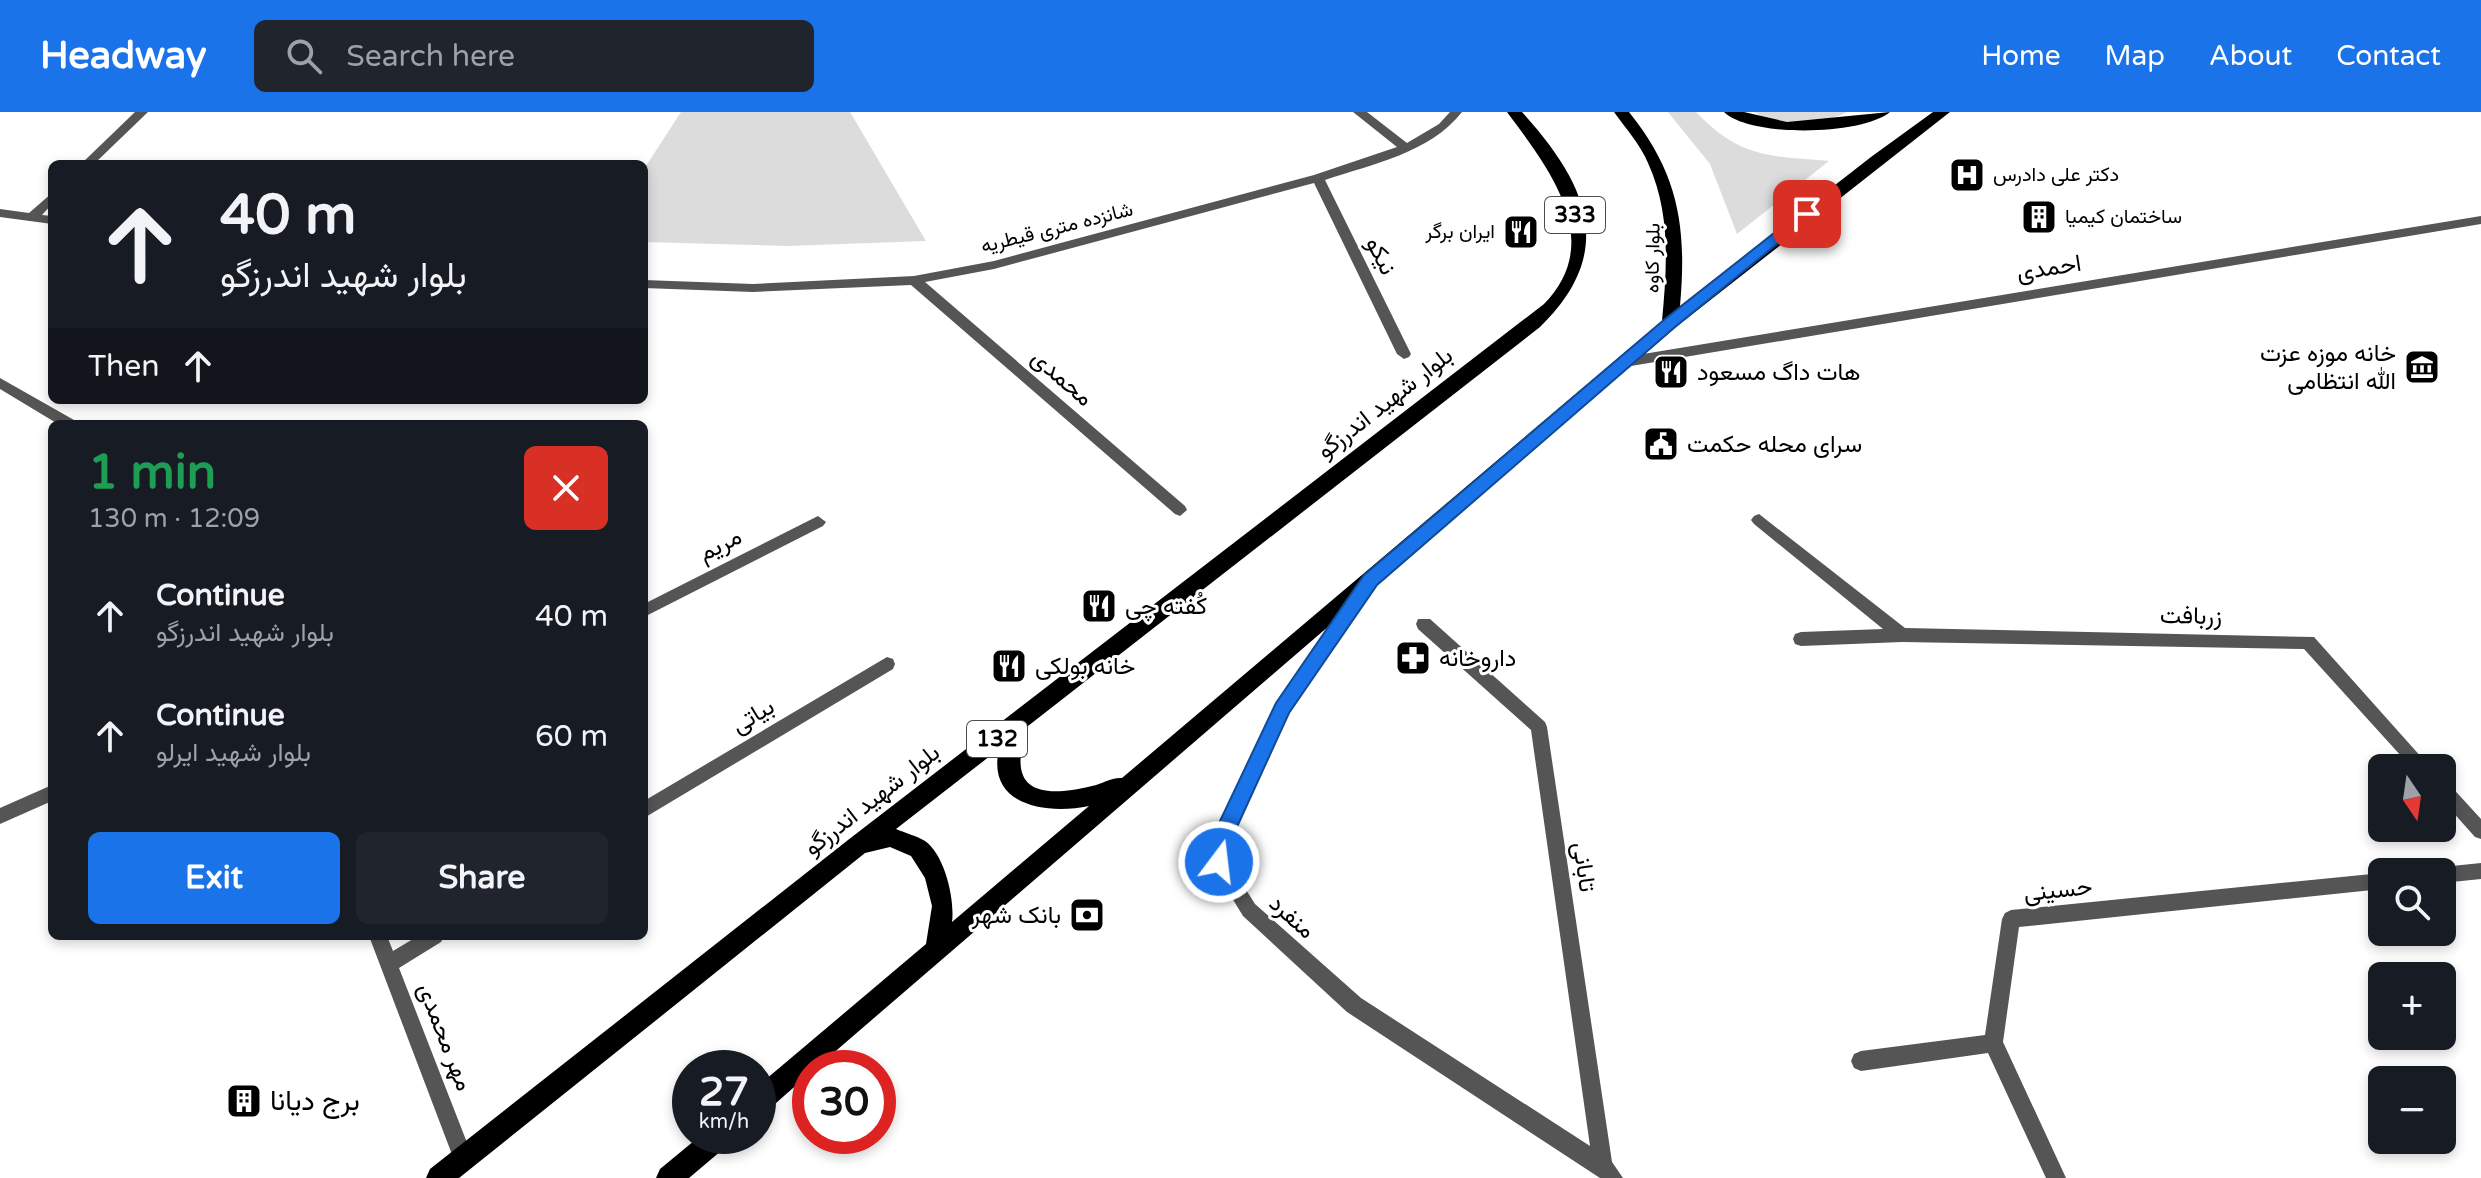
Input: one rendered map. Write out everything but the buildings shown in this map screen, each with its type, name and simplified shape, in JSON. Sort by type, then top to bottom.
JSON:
[{"type":"main road","name":"333","points":[[1514,112],[1542,141],[1560,170],[1578,230],[1575,260],[1565,291],[1534,323]]},
{"type":"main road","name":"بلوار کاوه","points":[[1621,112],[1651,152],[1668,188],[1676,227],[1677,258],[1670,323]]},
{"type":"main road","points":[[1731,112],[1755,125],[1795,128],[1840,123],[1883,112]]},
{"type":"main road","points":[[776,1087],[1670,323],[1876,160],[1943,112]]},
{"type":"main road","name":"بلوار شهید اندرزگو","points":[[439,1178],[856,847],[1534,323]]},
{"type":"main road","points":[[1020,721],[1006,759],[1009,774],[1020,790],[1039,799],[1057,804],[1081,801],[1139,777]]},
{"type":"main road","points":[[856,847],[890,837],[919,849],[935,875],[943,906],[936,951]]},
{"type":"main road","points":[[669,1178],[698,1154]]},
{"type":"street","points":[[91,160],[142,112]]},
{"type":"street","points":[[1359,112],[1406,148]]},
{"type":"street","name":"شانزده متری قیطریه","points":[[648,284],[753,288],[914,280],[994,265],[1318,178],[1406,148],[1443,127],[1456,112]]},
{"type":"street","name":"نیکو","points":[[1318,178],[1404,354]]},
{"type":"street","points":[[31,218],[48,201]]},
{"type":"street","points":[[0,213],[48,220]]},
{"type":"street","name":"احمدی","points":[[1625,362],[2481,220]]},
{"type":"street","name":"محمدی","points":[[914,280],[1180,510]]},
{"type":"street","points":[[0,383],[62,420]]},
{"type":"street","points":[[1759,520],[1902,635]]},
{"type":"street","name":"مریم","points":[[648,609],[818,522]]},
{"type":"street","name":"منفرد","points":[[1371,580],[1282,708],[1221,840],[1219,862],[1249,910],[1354,1005],[1608,1172]]},
{"type":"street","name":"تابانی","points":[[1424,624],[1539,727],[1608,1172]]},
{"type":"street","name":"زربافت","points":[[1801,639],[1902,635],[2308,642],[2410,754]]},
{"type":"street","name":"بیاتی","points":[[648,808],[887,664]]},
{"type":"street","points":[[0,816],[48,795]]},
{"type":"street","points":[[2456,803],[2481,831]]},
{"type":"street","points":[[2456,874],[2481,871]]},
{"type":"street","name":"حسینی","points":[[1993,1043],[2011,919],[2368,882]]},
{"type":"street","name":"مهر محمدی","points":[[380,940],[463,1158]]},
{"type":"street","points":[[389,964],[428,940]]},
{"type":"street","points":[[1861,1061],[1993,1043],[2056,1178]]},
{"type":"shaded area","points":[[681,112],[850,112],[926,241],[787,246],[648,242],[648,163]]},
{"type":"shaded area","points":[[1668,112],[1696,112],[1727,138],[1756,152],[1829,161],[1737,234],[1710,164]]},
{"type":"shaded area","points":[[1754,112],[1847,112],[1825,120],[1800,123],[1775,121]]},
{"type":"place","name":"دکتر علی دادرس","points":[[1967,175]]},
{"type":"place","name":"ساختمان کیمیا","points":[[2039,217]]},
{"type":"place","name":"ایران برگر","points":[[1521,232]]},
{"type":"place","name":"خانه موزه عزت الله انتظامی","points":[[2422,367]]},
{"type":"place","name":"هات داگ مسعود","points":[[1671,372]]},
{"type":"place","name":"سرای محله حکمت","points":[[1661,444]]},
{"type":"place","name":"کُفته چی","points":[[1099,606]]},
{"type":"place","name":"داروخانه","points":[[1413,658]]},
{"type":"place","name":"خانه بولکی","points":[[1009,666]]},
{"type":"place","name":"بانک شهر","points":[[1087,915]]},
{"type":"place","name":"برج دیانا","points":[[244,1101]]},
{"type":"route","points":[[1219,862],[1221,840],[1282,708],[1371,580],[1670,323],[1807,214]]}]
